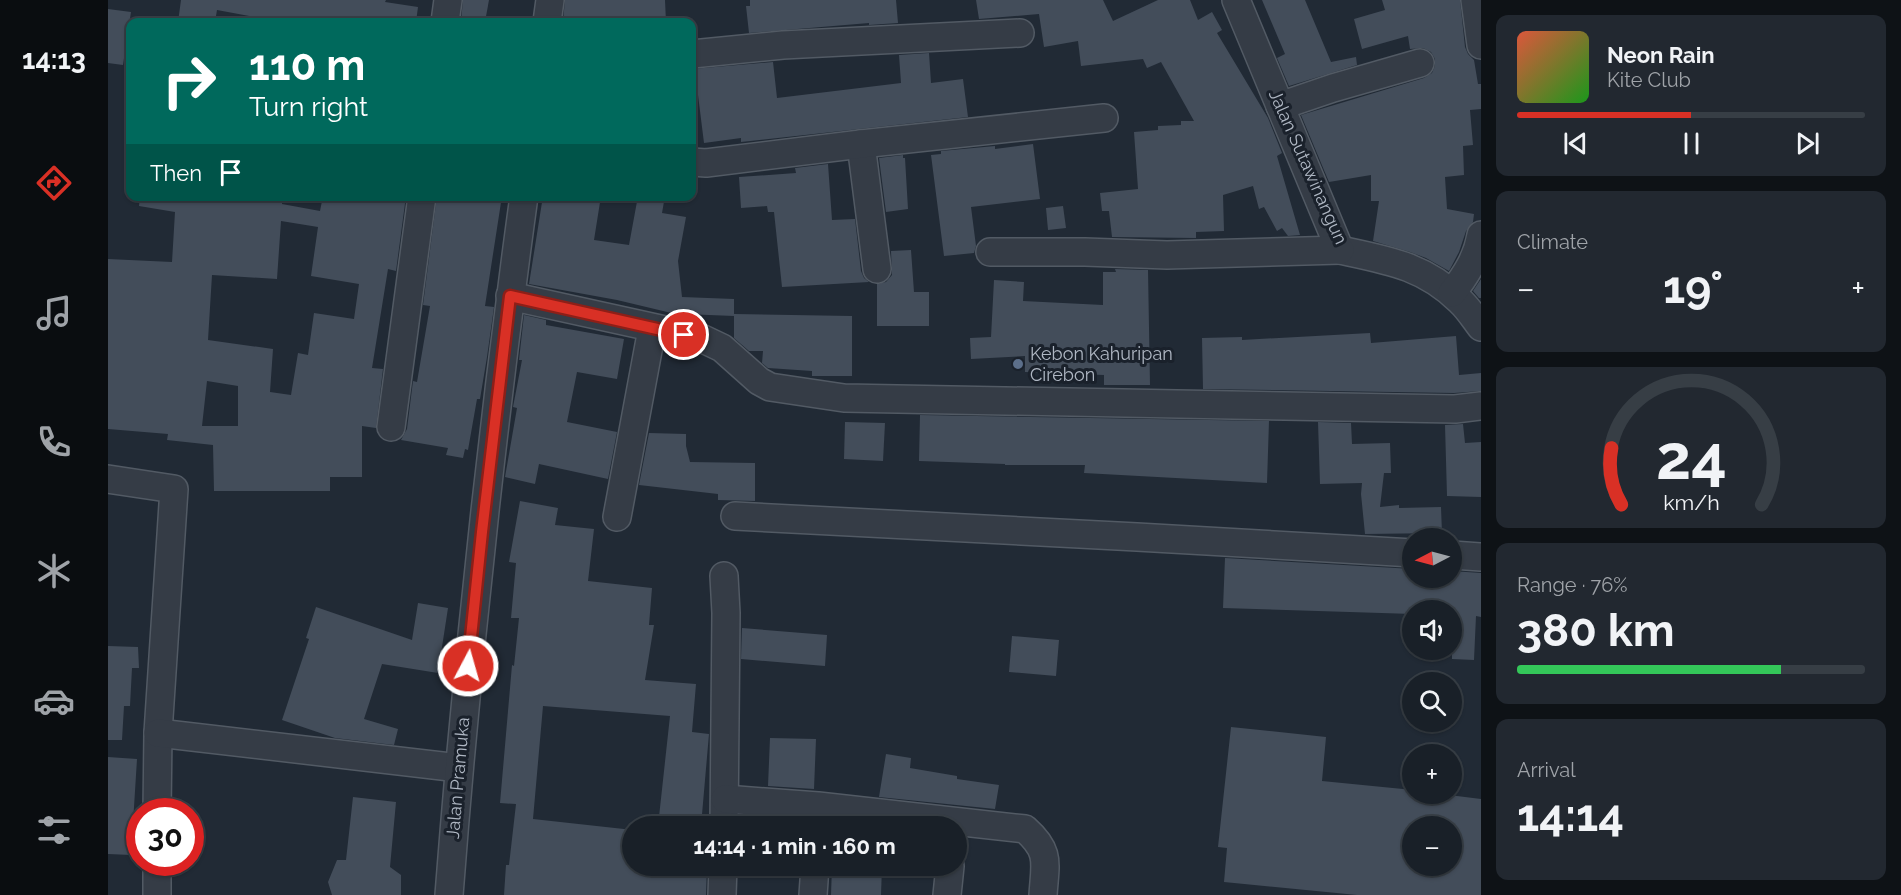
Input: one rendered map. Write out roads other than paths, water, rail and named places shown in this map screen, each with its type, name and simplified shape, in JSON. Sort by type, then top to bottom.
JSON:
[{"type":"street","points":[[446,18],[448,0]]},
{"type":"street","points":[[548,18],[550,0]]},
{"type":"street","name":"Jalan Sutawinangun","points":[[1236,0],[1340,250],[1391,261],[1418,270],[1452,293],[1481,327]]},
{"type":"street","points":[[1475,0],[1481,45]]},
{"type":"street","points":[[696,54],[783,45],[1020,33]]},
{"type":"street","points":[[1280,106],[1420,63]]},
{"type":"street","points":[[696,156],[861,144],[1104,118]]},
{"type":"street","points":[[861,144],[877,269]]},
{"type":"street","points":[[391,427],[421,201]]},
{"type":"street","name":"Jalan Pramuka","points":[[449,895],[482,532],[523,201]]},
{"type":"street","points":[[1452,293],[1474,260],[1481,235]]},
{"type":"street","points":[[990,252],[1167,255],[1340,250]]},
{"type":"street","points":[[510,296],[701,338],[722,348],[759,381],[770,387],[844,398],[1455,409],[1481,406]]},
{"type":"street","points":[[617,517],[652,329]]},
{"type":"street","points":[[108,479],[174,489],[158,733],[157,798]]},
{"type":"street","points":[[735,516],[1402,552]]},
{"type":"street","points":[[1462,556],[1481,557]]},
{"type":"street","points":[[724,576],[726,614],[724,816]]},
{"type":"street","points":[[158,733],[459,768]]},
{"type":"street","points":[[725,799],[817,816]]},
{"type":"street","points":[[967,825],[1025,829],[1038,841],[1046,857],[1043,895]]},
{"type":"street","points":[[157,876],[157,895]]},
{"type":"street","points":[[722,895],[723,876]]},
{"type":"street","points":[[813,895],[814,876]]},
{"type":"street","points":[[946,895],[949,876]]},
{"type":"place","name":"Kebon Kahuripan Cirebon","points":[[1018,364]]}]
